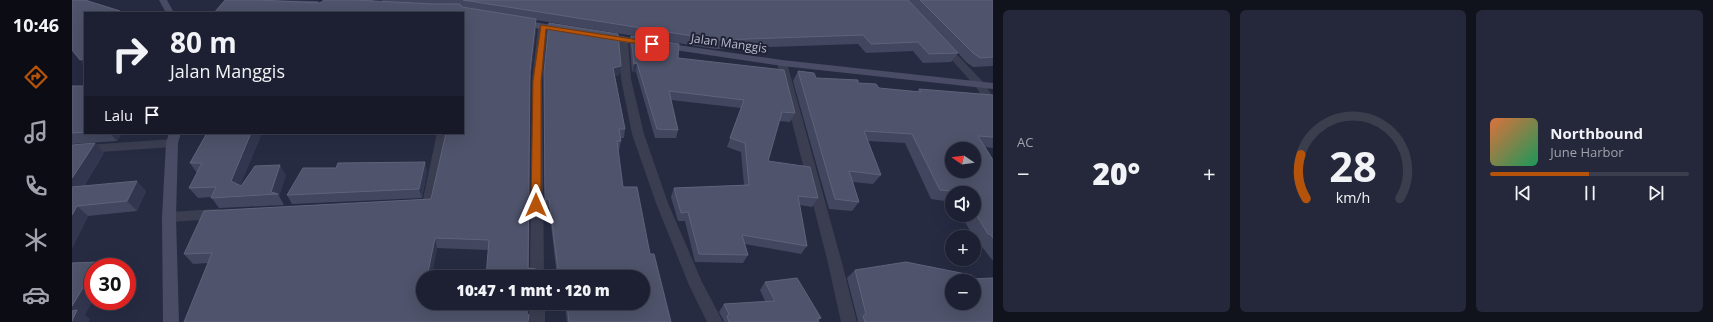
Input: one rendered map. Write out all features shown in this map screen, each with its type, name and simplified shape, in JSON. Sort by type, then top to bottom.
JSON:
[{"type":"street","points":[[163,0],[169,12]]},
{"type":"street","points":[[262,0],[322,4]]},
{"type":"street","points":[[513,21],[572,31]]},
{"type":"street","points":[[536,270],[537,81],[543,27]]},
{"type":"street","name":"Jalan Manggis","points":[[594,35],[782,64],[993,86]]},
{"type":"street","points":[[936,37],[980,85],[993,105]]},
{"type":"street","points":[[623,39],[626,79],[638,134],[662,203],[696,285],[715,322]]},
{"type":"street","points":[[782,64],[835,263],[849,322]]},
{"type":"street","points":[[404,206],[428,204],[443,134]]},
{"type":"street","points":[[72,150],[174,138],[169,217],[171,322]]},
{"type":"street","points":[[169,217],[231,214]]},
{"type":"street","points":[[537,310],[537,322]]},
{"type":"building","points":[[72,0],[85,0],[120,11],[84,12],[84,58],[80,60],[72,50]]},
{"type":"building","points":[[225,0],[320,3],[324,0],[355,0],[460,4],[462,7],[536,19],[530,71],[528,268],[536,270],[487,270],[489,240],[435,238],[428,270],[416,270],[416,310],[527,310],[529,315],[528,322],[184,322],[212,253],[184,254],[204,211],[431,199],[446,134],[464,134],[464,12],[215,12]]},
{"type":"building","points":[[463,0],[908,0],[958,53],[929,54],[918,42],[871,44],[863,35],[718,40]]},
{"type":"building","points":[[920,0],[993,0],[993,57],[980,58],[973,53]]},
{"type":"building","points":[[549,23],[618,34],[621,66],[613,68],[625,129],[619,129],[621,141],[617,141],[623,187],[637,187],[650,254],[654,254],[671,322],[569,322],[568,310],[650,310],[650,270],[558,270],[549,199],[546,199],[545,203],[544,72]]},
{"type":"building","points":[[631,36],[679,44],[678,58],[784,70],[795,113],[782,112],[768,161],[810,167],[818,198],[798,196],[807,246],[742,235],[748,255],[699,254],[688,212],[681,213],[674,188],[749,185],[745,143],[730,138],[744,100],[669,91],[678,130],[657,129],[637,63],[634,64]]},
{"type":"building","points":[[798,71],[814,73],[816,78],[858,80],[858,83],[876,84],[879,88],[921,92],[919,89],[993,95],[993,137],[978,136],[993,160],[993,238],[990,234],[988,234],[981,222],[981,186],[945,186],[945,190],[940,190],[912,134],[864,131],[881,175],[849,171],[859,202],[835,199]]},
{"type":"building","points":[[72,86],[84,86],[84,132],[72,133]]},
{"type":"building","points":[[206,134],[251,134],[231,181],[241,186],[255,166],[280,165],[271,192],[278,194],[211,198],[216,187],[189,188],[202,163],[190,163]]},
{"type":"building","points":[[95,143],[72,178],[72,145]]},
{"type":"building","points":[[425,162],[419,189],[287,195],[303,168],[336,168],[338,163]]},
{"type":"building","points":[[137,181],[127,201],[77,206],[72,215],[72,187]]},
{"type":"building","points":[[906,262],[966,274],[945,274],[945,310],[981,310],[981,279],[993,278],[993,322],[865,322],[863,316],[866,314],[855,270]]},
{"type":"building","points":[[72,263],[84,263],[84,286],[72,306]]},
{"type":"building","points":[[797,278],[821,318],[817,319],[819,322],[729,322],[727,316],[729,314],[724,304],[775,301],[765,282]]},
{"type":"building","points":[[77,310],[72,321],[72,311]]},
{"type":"route","points":[[536,205],[537,81],[543,27],[652,44]]}]
